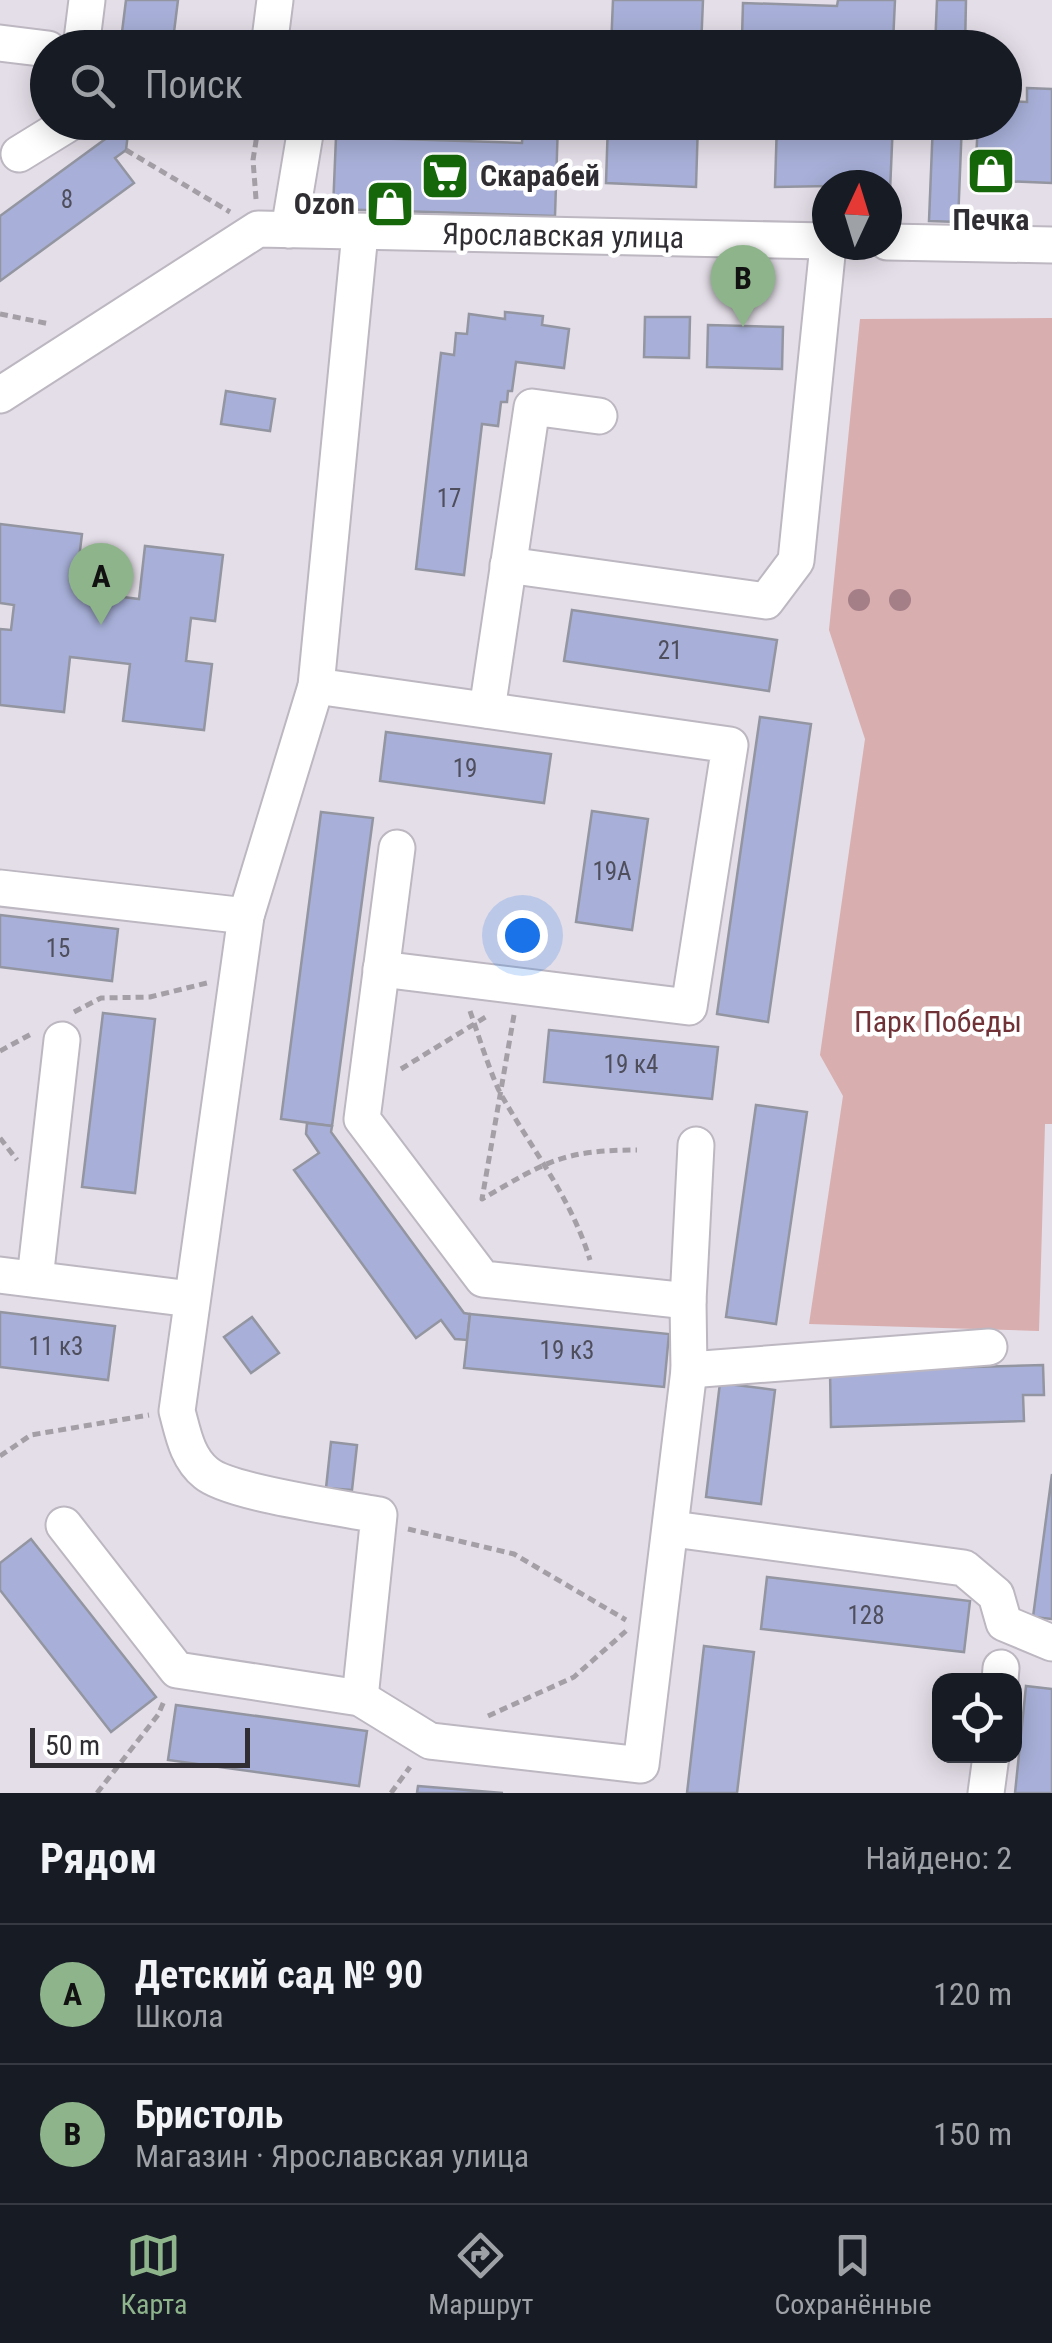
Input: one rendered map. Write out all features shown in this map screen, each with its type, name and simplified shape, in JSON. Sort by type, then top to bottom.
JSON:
[{"type":"street","points":[[82,30],[86,0]]},
{"type":"street","points":[[271,30],[275,0]]},
{"type":"street","points":[[0,43],[30,47]]},
{"type":"street","points":[[9,160],[42,140]]},
{"type":"street","points":[[0,395],[274,230],[302,140]]},
{"type":"street","name":"Ярославская улица","points":[[274,230],[812,243]]},
{"type":"street","points":[[360,233],[316,686],[246,916],[177,1411],[189,1452],[207,1475],[232,1485],[379,1515],[360,1698]]},
{"type":"street","points":[[902,242],[1052,246]]},
{"type":"street","points":[[508,566],[766,601],[796,561],[825,260]]},
{"type":"street","points":[[486,710],[532,408],[599,416]]},
{"type":"street","points":[[316,686],[730,745],[689,1007],[381,969]]},
{"type":"street","points":[[397,848],[362,1119],[483,1279],[688,1301]]},
{"type":"street","points":[[0,888],[246,916]]},
{"type":"street","points":[[54,1029],[17,1277],[191,1299]]},
{"type":"street","points":[[64,1525],[177,1670],[360,1698],[430,1742],[641,1764],[673,1529],[689,1370],[688,1301],[696,1145]]},
{"type":"street","points":[[689,1370],[990,1347]]},
{"type":"street","points":[[673,1529],[964,1568],[996,1595],[1004,1623],[1052,1643]]},
{"type":"street","points":[[986,1793],[990,1763]]},
{"type":"path","points":[[256,140],[253,160],[274,230]]},
{"type":"path","points":[[126,150],[274,230]]},
{"type":"path","points":[[0,1050],[54,1029],[101,998],[150,997],[237,975]]},
{"type":"path","points":[[460,978],[500,1095],[581,1229],[599,1292]]},
{"type":"path","points":[[518,998],[482,1199],[542,1164],[584,1150],[637,1150]]},
{"type":"path","points":[[390,1075],[503,1006]]},
{"type":"path","points":[[0,1456],[31,1435],[177,1411]]},
{"type":"path","points":[[379,1515],[402,1528],[514,1554],[634,1624],[574,1677],[484,1718]]},
{"type":"path","points":[[97,1793],[158,1714],[177,1670]]},
{"type":"path","points":[[391,1793],[430,1742]]},
{"type":"green space","name":"Парк Победы","points":[[1052,318],[1052,1124],[1045,1124],[1039,1331],[809,1324],[843,1096],[820,1055],[865,739],[829,630],[860,319]]},
{"type":"building","points":[[126,0],[178,0],[174,30],[122,30]]},
{"type":"building","points":[[613,0],[703,0],[702,30],[612,30]]},
{"type":"building","points":[[838,0],[895,0],[894,30],[742,30],[743,3],[837,6]]},
{"type":"building","points":[[937,0],[966,0],[965,30],[936,30]]},
{"type":"building","points":[[1027,88],[1052,89],[1052,183],[975,180],[977,140],[1022,140],[1022,102],[1027,102]]},
{"type":"building","points":[[104,140],[127,140],[126,150],[115,158],[134,183],[0,281],[0,216]]},
{"type":"building","name":"Скарабей","points":[[336,140],[557,140],[555,216],[333,209]]},
{"type":"building","points":[[607,140],[697,140],[696,187],[606,183]]},
{"type":"building","points":[[776,140],[892,140],[891,170],[812,170],[812,186],[775,187]]},
{"type":"building","points":[[932,140],[961,140],[958,222],[929,221]]},
{"type":"building","points":[[505,312],[543,316],[542,325],[569,329],[564,368],[516,362],[512,391],[508,391],[507,402],[501,402],[498,426],[482,424],[464,575],[416,569],[441,353],[454,355],[456,333],[467,334],[469,314],[505,319]]},
{"type":"building","points":[[645,317],[690,317],[689,358],[644,357]]},
{"type":"building","points":[[708,325],[783,327],[782,369],[707,367]]},
{"type":"building","points":[[226,391],[275,399],[270,431],[221,424]]},
{"type":"building","points":[[0,524],[82,534],[75,591],[139,599],[145,546],[223,555],[215,621],[191,618],[186,661],[212,664],[204,730],[123,721],[130,664],[70,657],[64,712],[0,705],[0,629],[11,630],[14,605],[0,603]]},
{"type":"building","points":[[572,610],[777,640],[769,691],[564,661]]},
{"type":"building","points":[[760,717],[811,724],[768,1022],[717,1014]]},
{"type":"building","points":[[386,732],[551,754],[544,803],[380,781]]},
{"type":"building","points":[[592,811],[648,819],[632,930],[576,922]]},
{"type":"building","points":[[321,812],[373,818],[332,1126],[281,1119]]},
{"type":"building","points":[[0,915],[118,929],[112,981],[0,967]]},
{"type":"building","points":[[103,1013],[155,1019],[135,1193],[82,1187]]},
{"type":"building","points":[[549,1030],[718,1047],[712,1099],[544,1082]]},
{"type":"building","points":[[756,1105],[807,1112],[776,1324],[726,1317]]},
{"type":"building","points":[[307,1123],[332,1126],[331,1132],[464,1313],[470,1314],[467,1340],[455,1339],[441,1320],[416,1338],[294,1170],[319,1153],[306,1134]]},
{"type":"building","points":[[0,1312],[115,1326],[108,1380],[0,1367]]},
{"type":"building","points":[[470,1314],[669,1334],[664,1387],[464,1368]]},
{"type":"building","points":[[252,1317],[279,1353],[251,1373],[224,1337]]},
{"type":"building","points":[[1043,1365],[1044,1395],[1023,1395],[1024,1421],[831,1427],[830,1371]]},
{"type":"building","points":[[720,1383],[775,1390],[761,1504],[706,1497]]},
{"type":"building","points":[[331,1442],[357,1445],[352,1490],[326,1488]]},
{"type":"building","points":[[1052,1474],[1052,1619],[1033,1617]]},
{"type":"building","points":[[31,1539],[156,1697],[111,1732],[0,1590],[0,1563]]},
{"type":"building","points":[[767,1577],[970,1601],[964,1652],[761,1629]]},
{"type":"building","points":[[704,1646],[754,1652],[737,1793],[687,1793]]},
{"type":"building","points":[[1026,1686],[1052,1689],[1052,1793],[1015,1793],[1018,1763],[1022,1763]]},
{"type":"building","points":[[176,1705],[367,1731],[359,1786],[168,1760]]},
{"type":"building","points":[[418,1786],[503,1793],[417,1793]]},
{"type":"place","name":"Печка","points":[[991,171]]},
{"type":"place","name":"Скарабей","points":[[445,176]]},
{"type":"place","name":"Ozon","points":[[390,204]]},
{"type":"place","name":"Бристоль","points":[[743,327]]},
{"type":"place","name":"Детский сад № 90","points":[[101,625]]}]
